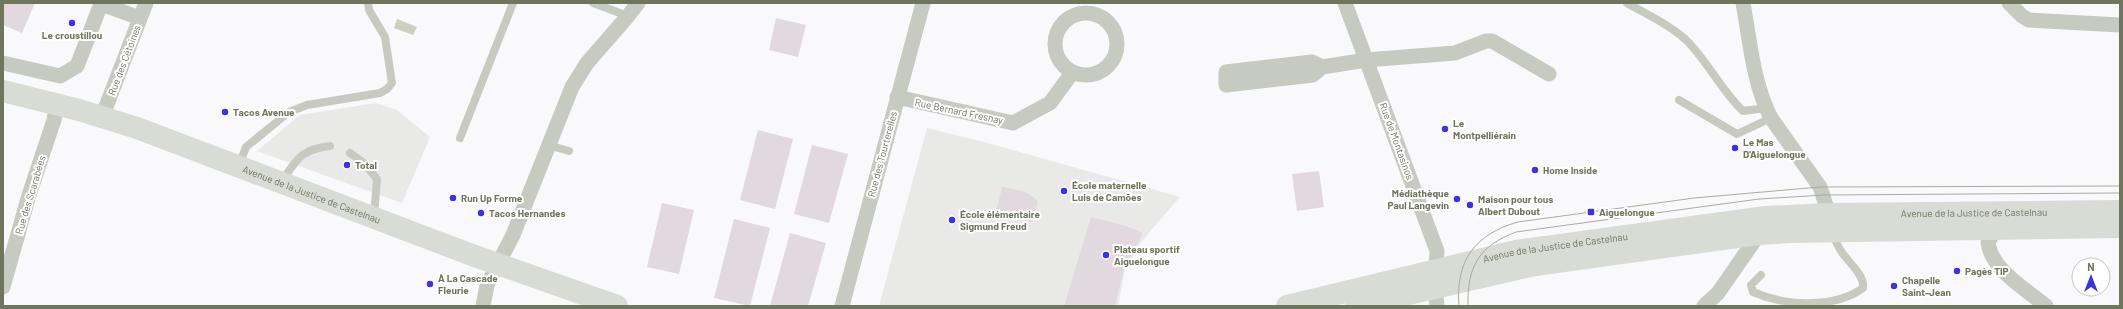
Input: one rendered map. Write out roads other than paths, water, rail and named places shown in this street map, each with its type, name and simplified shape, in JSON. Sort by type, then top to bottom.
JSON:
[{"type":"main road","name":"Avenue de la Justice de Castelnau","points":[[3,91],[102,117],[239,165],[497,263],[617,306]]},
{"type":"main road","name":"Avenue de la Justice de Castelnau","points":[[1356,306],[1535,265],[1759,234],[1830,222],[2120,211]]},
{"type":"main road","name":"Avenue de la Justice de Castelnau","points":[[1287,306],[1402,280],[1437,288],[1516,251],[1766,217],[1830,222],[1997,228],[2120,227]]},
{"type":"street","name":"Rue des Cétoines","points":[[102,117],[146,3]]},
{"type":"street","points":[[483,306],[487,285],[497,263],[513,235],[572,87],[587,64],[638,3]]},
{"type":"street","name":"Rue des Tourterelles","points":[[842,306],[897,97],[924,3]]},
{"type":"street","name":"Rue de Montasinos","points":[[1345,3],[1435,245],[1437,288]]},
{"type":"street","points":[[1743,3],[1757,81],[1768,113],[1820,187],[1830,222]]},
{"type":"street","points":[[2009,3],[2022,16],[2029,20],[2120,25]]},
{"type":"street","points":[[3,63],[60,76],[77,66],[101,4],[140,18]]},
{"type":"street","points":[[1089,12],[1104,18],[1114,29],[1118,44],[1114,60],[1103,71],[1088,76],[1072,73],[1062,65],[1056,54],[1054,42],[1057,30],[1065,20],[1076,14],[1089,12]]},
{"type":"street","points":[[1322,66],[1313,75],[1226,85],[1226,72],[1312,62],[1322,66],[1366,60],[1449,54],[1486,41],[1492,41],[1550,74]]},
{"type":"street","name":"Rue Bernard Fresnay","points":[[897,97],[1013,123],[1050,103],[1072,73]]},
{"type":"street","name":"Rue des Scarabées","points":[[3,287],[29,195],[54,120],[57,104]]},
{"type":"street","points":[[1997,228],[1988,242],[1992,258],[2004,271],[2046,306]]},
{"type":"street","points":[[1704,306],[1718,293],[1759,234]]},
{"type":"lane","points":[[239,165],[246,147],[294,110],[307,105],[380,93],[387,89],[392,83],[385,37],[369,10],[368,3]]},
{"type":"lane","points":[[460,138],[513,3]]},
{"type":"lane","points":[[593,3],[628,16]]},
{"type":"lane","points":[[1626,3],[1660,22],[1688,42],[1734,102],[1743,110],[1768,113]]},
{"type":"lane","points":[[1679,100],[1736,134],[1768,113]]},
{"type":"lane","points":[[548,145],[569,151]]},
{"type":"lane","points":[[282,181],[299,156],[316,148],[330,146]]},
{"type":"lane","points":[[350,153],[364,163],[377,179],[374,217]]},
{"type":"lane","points":[[1761,275],[1751,285],[1753,292],[1783,302],[1808,303],[1838,298],[1856,293],[1863,288],[1860,276],[1841,251],[1830,222]]},
{"type":"tram line","points":[[1459,306],[1460,276],[1471,252],[1479,242],[1490,234],[1503,227],[1518,222],[1694,198],[1820,187],[2120,186]]},
{"type":"tram line","points":[[1468,306],[1470,280],[1478,259],[1484,251],[1493,244],[1516,232],[1759,199],[1824,195],[2120,193]]},
{"type":"place","name":"Le croustillou","points":[[72,23]]},
{"type":"place","name":"Tacos Avenue","points":[[225,112]]},
{"type":"place","name":"Le Montpelliérain","points":[[1445,129]]},
{"type":"place","name":"Le Mas D'Aiguelongue","points":[[1735,148]]},
{"type":"place","name":"Total","points":[[347,165]]},
{"type":"place","name":"Home Inside","points":[[1535,170]]},
{"type":"place","name":"École maternelle Luis de Camões","points":[[1064,191]]},
{"type":"place","name":"Run Up Forme","points":[[453,198]]},
{"type":"place","name":"Médiathèque Paul Langevin","points":[[1457,199]]},
{"type":"place","name":"Maison pour tous Albert Dubout","points":[[1470,205]]},
{"type":"place","name":"Aiguelongue","points":[[1591,212]]},
{"type":"place","name":"Tacos Hernandes","points":[[481,213]]},
{"type":"place","name":"École élémentaire Sigmund Freud","points":[[952,220]]},
{"type":"place","name":"Plateau sportif Aiguelongue","points":[[1106,255]]},
{"type":"place","name":"Pagès TIP","points":[[1957,271]]},
{"type":"place","name":"À La Cascade Fleurie","points":[[430,284]]},
{"type":"place","name":"Chapelle Saint-Jean","points":[[1894,286]]}]
